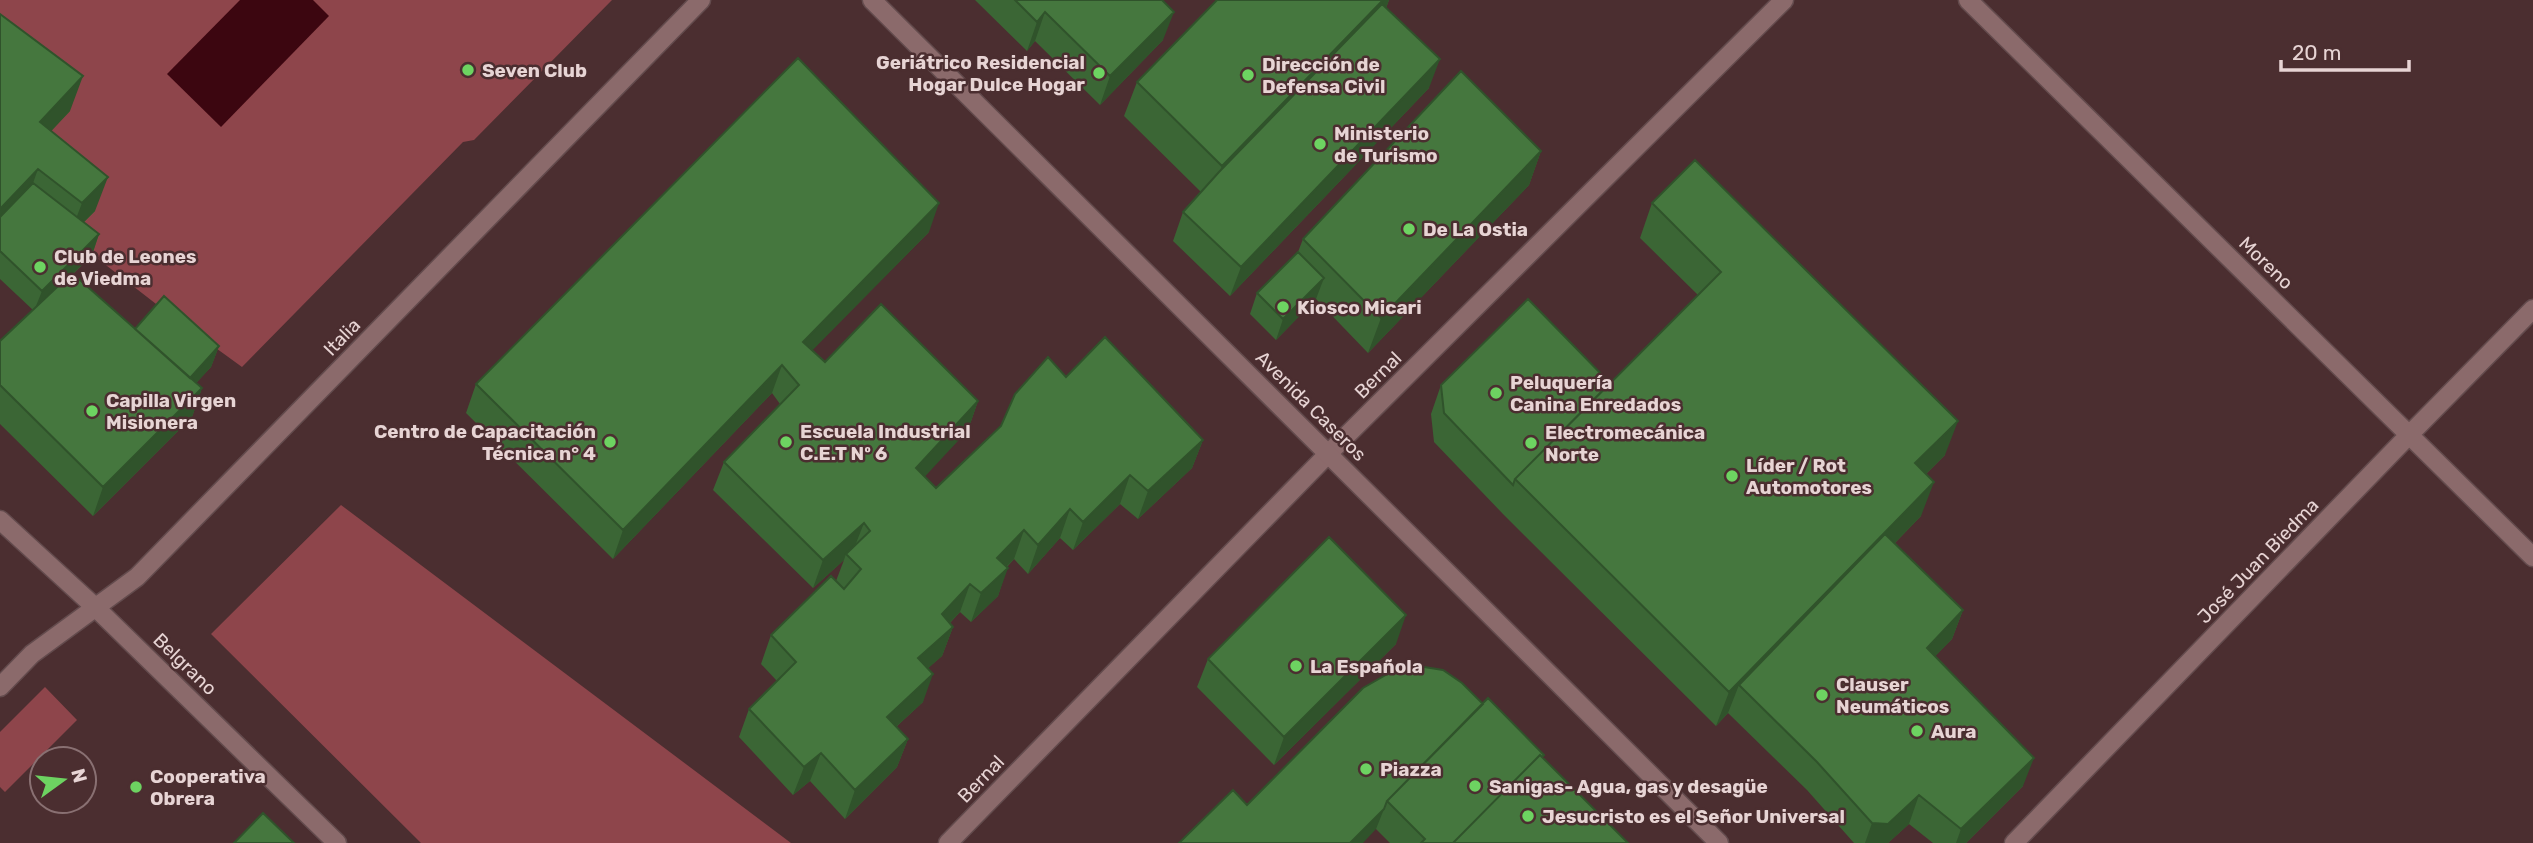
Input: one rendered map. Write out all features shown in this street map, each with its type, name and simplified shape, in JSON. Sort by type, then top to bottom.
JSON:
[{"type":"street","name":"Italia","points":[[0,687],[32,654],[137,577],[701,0]]},
{"type":"street","name":"Avenida Caseros","points":[[872,0],[1719,843]]},
{"type":"street","name":"Bernal","points":[[948,843],[1329,453],[1784,0]]},
{"type":"street","name":"Moreno","points":[[1968,0],[2533,557]]},
{"type":"street","name":"José Juan Biedma","points":[[2014,843],[2533,309]]},
{"type":"street","name":"Belgrano","points":[[0,520],[95,607],[337,843]]},
{"type":"shaded area","points":[[0,0],[612,0],[474,140],[463,142],[242,367],[0,183]]},
{"type":"shaded area","points":[[240,0],[313,0],[329,16],[221,127],[167,74]]},
{"type":"shaded area","points":[[341,505],[791,843],[421,843],[211,634]]},
{"type":"shaded area","points":[[45,687],[77,720],[52,745],[28,745],[28,769],[5,792],[0,787],[0,732]]},
{"type":"building","points":[[1015,0],[1162,0],[1174,12],[1110,76],[1045,12],[1037,22]]},
{"type":"building","name":"Dirección de Defensa Civil","points":[[1217,0],[1383,0],[1222,166],[1137,82]]},
{"type":"building","name":"Ministerio de Turismo","points":[[1382,4],[1440,59],[1241,267],[1183,212]]},
{"type":"building","points":[[0,14],[83,76],[40,122],[108,177],[82,203],[38,169],[0,209]]},
{"type":"building","name":"Centro de Capacitación Técnica n° 4","points":[[798,58],[939,203],[803,342],[825,362],[881,304],[978,401],[916,468],[936,488],[1001,426],[1015,394],[1048,357],[1066,377],[1105,337],[1203,440],[1148,491],[1130,475],[1083,522],[1070,509],[1038,545],[1024,530],[997,558],[1008,568],[981,593],[970,584],[942,614],[953,627],[918,658],[933,674],[887,717],[908,739],[855,790],[821,753],[804,767],[749,709],[796,662],[771,635],[831,576],[844,589],[861,569],[846,554],[870,531],[864,523],[823,560],[724,462],[799,385],[782,365],[623,530],[476,384]]},
{"type":"building","name":"De La Ostia","points":[[1461,71],[1541,151],[1381,318],[1303,239]]},
{"type":"building","name":"Líder / Rot Automotores","points":[[1695,160],[1958,421],[1915,463],[1934,482],[1729,692],[1515,479],[1721,272],[1652,203]]},
{"type":"building","name":"Club de Leones de Viedma","points":[[33,183],[99,234],[42,291],[0,251],[0,217]]},
{"type":"building","points":[[1298,252],[1324,278],[1283,319],[1257,293]]},
{"type":"building","name":"Capilla Virgen Misionera","points":[[72,273],[202,388],[103,487],[0,385],[0,341]]},
{"type":"building","points":[[164,296],[219,346],[190,378],[135,329]]},
{"type":"building","points":[[1528,299],[1610,383],[1515,479],[1513,485],[1444,413],[1441,385]]},
{"type":"building","points":[[1885,534],[1963,610],[1927,648],[2034,758],[1961,829],[1919,795],[1888,824],[1872,823],[1817,762],[1739,685]]},
{"type":"building","name":"La Española","points":[[1329,537],[1406,615],[1284,737],[1208,659]]},
{"type":"building","name":"Piazza","points":[[1418,666],[1443,670],[1462,683],[1483,704],[1387,801],[1384,809],[1350,843],[1179,843],[1233,790],[1247,805],[1363,688],[1391,672]]},
{"type":"building","name":"Sanigas- Agua, gas y desagüe","points":[[1488,698],[1544,755],[1540,755],[1453,843],[1421,843],[1425,839],[1387,801]]},
{"type":"building","points":[[1540,755],[1628,843],[1453,843]]},
{"type":"building","points":[[263,813],[294,843],[234,843]]},
{"type":"place","name":"Seven Club","points":[[468,70]]},
{"type":"place","name":"Geriátrico Residencial Hogar Dulce Hogar","points":[[1099,73]]},
{"type":"place","name":"Dirección de Defensa Civil","points":[[1248,75]]},
{"type":"place","name":"Ministerio de Turismo","points":[[1320,144]]},
{"type":"place","name":"De La Ostia","points":[[1409,229]]},
{"type":"place","name":"Club de Leones de Viedma","points":[[40,267]]},
{"type":"place","name":"Kiosco Micari","points":[[1283,307]]},
{"type":"place","name":"Peluquería Canina Enredados","points":[[1496,393]]},
{"type":"place","name":"Capilla Virgen Misionera","points":[[92,411]]},
{"type":"place","name":"Centro de Capacitación Técnica n° 4","points":[[610,442]]},
{"type":"place","name":"Escuela Industrial C.E.T Nº 6","points":[[786,442]]},
{"type":"place","name":"Electromecánica Norte","points":[[1531,443]]},
{"type":"place","name":"Líder / Rot Automotores","points":[[1732,476]]},
{"type":"place","name":"La Española","points":[[1296,666]]},
{"type":"place","name":"Clauser Neumáticos","points":[[1822,695]]},
{"type":"place","name":"Aura","points":[[1917,731]]},
{"type":"place","name":"Piazza","points":[[1366,769]]},
{"type":"place","name":"Sanigas- Agua, gas y desagüe","points":[[1475,786]]},
{"type":"place","name":"Cooperativa Obrera","points":[[136,787]]},
{"type":"place","name":"Jesucristo es el Señor Universal","points":[[1528,816]]}]
